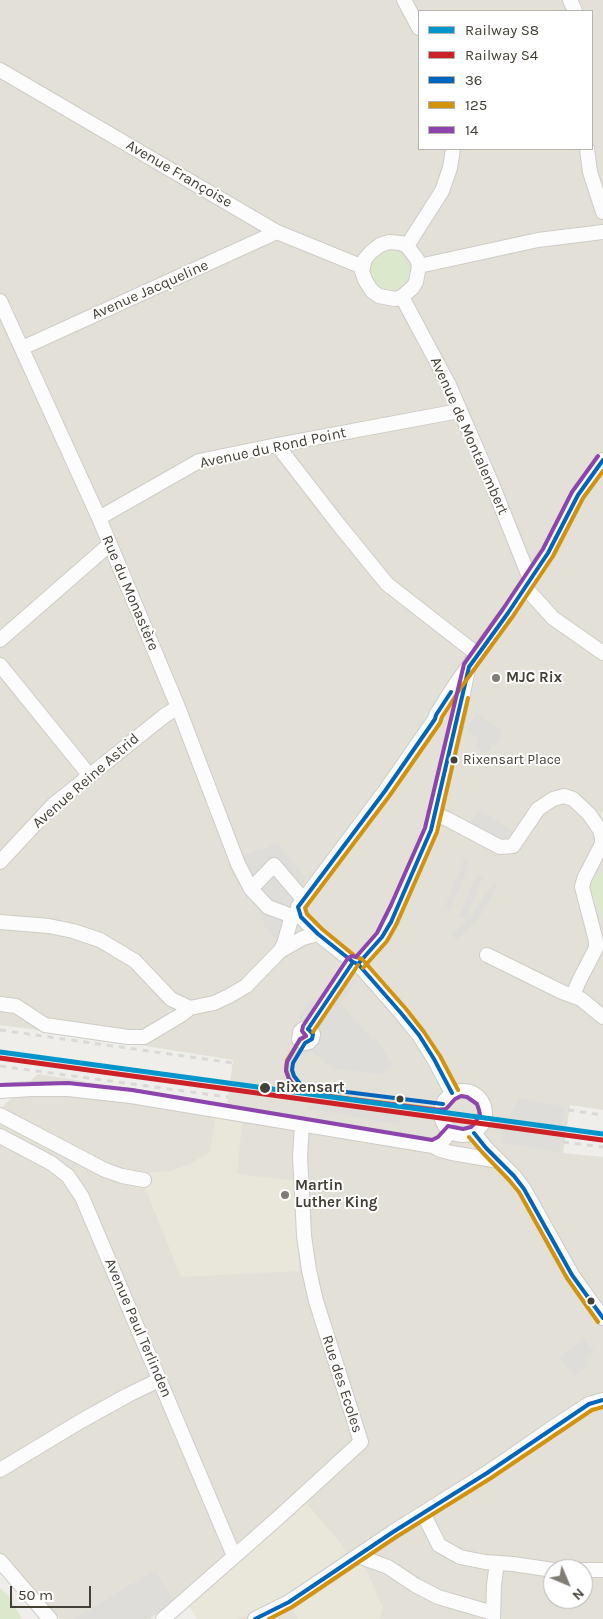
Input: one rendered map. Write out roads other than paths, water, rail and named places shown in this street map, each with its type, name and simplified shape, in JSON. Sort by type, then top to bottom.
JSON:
[{"type":"street","points":[[404,0],[418,26]]},
{"type":"street","name":"Avenue Françoise","points":[[0,70],[277,232],[363,266]]},
{"type":"street","points":[[407,246],[442,191],[450,168],[453,150]]},
{"type":"street","points":[[588,150],[590,172],[603,212]]},
{"type":"street","name":"Avenue Jacqueline","points":[[22,348],[277,232]]},
{"type":"street","points":[[419,266],[522,243],[603,232]]},
{"type":"street","points":[[389,242],[401,243],[407,246],[417,259],[419,266],[416,282],[402,297],[395,299],[379,296],[372,291],[362,271],[365,259],[371,252],[380,245],[389,242]]},
{"type":"street","name":"Avenue de Montalembert","points":[[402,297],[449,384],[492,484],[527,583]]},
{"type":"street","name":"Rue du Monastère","points":[[0,301],[110,544],[178,707],[238,864],[251,889],[268,907],[297,917]]},
{"type":"street","name":"Avenue du Rond Point","points":[[99,518],[199,461],[460,411]]},
{"type":"street","points":[[277,445],[386,584],[478,654]]},
{"type":"street","points":[[280,951],[297,917],[298,906],[385,791],[435,719],[457,682],[508,613],[548,553],[578,495],[603,460]]},
{"type":"street","points":[[0,640],[110,544]]},
{"type":"street","points":[[527,583],[553,618],[603,653]]},
{"type":"street","points":[[0,665],[90,776]]},
{"type":"street","points":[[308,1029],[355,963],[382,937],[391,922],[430,830],[469,667]]},
{"type":"street","name":"Avenue Reine Astrid","points":[[0,862],[53,805],[156,722],[178,707]]},
{"type":"street","points":[[435,719],[446,720],[454,729]]},
{"type":"street","points":[[434,814],[500,847],[513,846],[538,810],[553,798],[564,796],[573,799],[588,814],[600,830],[602,837],[602,844],[582,887],[596,948],[574,995]]},
{"type":"street","points":[[251,889],[274,865],[304,899]]},
{"type":"street","points":[[297,917],[355,963],[401,1013],[419,1035],[440,1068],[452,1093]]},
{"type":"street","points":[[0,922],[49,926],[73,931],[100,940],[135,961],[171,999],[190,1008]]},
{"type":"street","points":[[0,1004],[16,1006],[45,1025],[138,1038],[150,1035],[190,1008],[214,1004],[229,996],[246,986],[280,951],[303,938],[318,934]]},
{"type":"street","points":[[487,955],[562,992],[574,995],[603,1017]]},
{"type":"street","points":[[0,1091],[68,1089],[122,1095],[433,1146],[452,1153],[498,1161]]},
{"type":"street","points":[[460,1090],[469,1091],[482,1100],[486,1116],[474,1133],[463,1135],[450,1132],[442,1120],[441,1111],[447,1097],[452,1093],[460,1090]]},
{"type":"street","points":[[0,1115],[105,1170],[122,1176],[144,1180]]},
{"type":"street","name":"Rue des Ecoles","points":[[163,1619],[347,1456],[360,1442],[316,1301],[309,1270],[304,1236],[300,1156],[302,1124]]},
{"type":"street","points":[[433,1146],[442,1142],[450,1132]]},
{"type":"street","points":[[474,1133],[514,1176],[530,1198],[572,1275],[603,1318]]},
{"type":"street","name":"Avenue Paul Terlinden","points":[[0,1136],[51,1163],[73,1182],[96,1228],[234,1556]]},
{"type":"street","points":[[0,1470],[81,1421],[159,1380]]},
{"type":"street","points":[[255,1619],[289,1602],[589,1404],[603,1400]]},
{"type":"street","points":[[423,1513],[439,1545],[460,1557],[543,1569]]},
{"type":"street","points":[[358,1556],[388,1567],[415,1585],[438,1597],[493,1616],[496,1563]]},
{"type":"street","points":[[0,1561],[50,1619]]},
{"type":"railway","points":[[0,1030],[233,1063]]},
{"type":"railway","points":[[0,1066],[228,1097]]},
{"type":"railway","points":[[568,1110],[603,1115]]},
{"type":"railway","points":[[563,1142],[603,1147]]},
{"type":"rail line","name":"S8","points":[[0,1052],[603,1134]]},
{"type":"rail line","name":"S4","points":[[0,1058],[602,1140]]},
{"type":"place","name":"MJC Rix","points":[[496,678]]},
{"type":"place","name":"Rixensart Place","points":[[454,760]]},
{"type":"place","name":"Rixensart","points":[[265,1088]]},
{"type":"place","name":"Martin Luther King","points":[[285,1195]]}]
